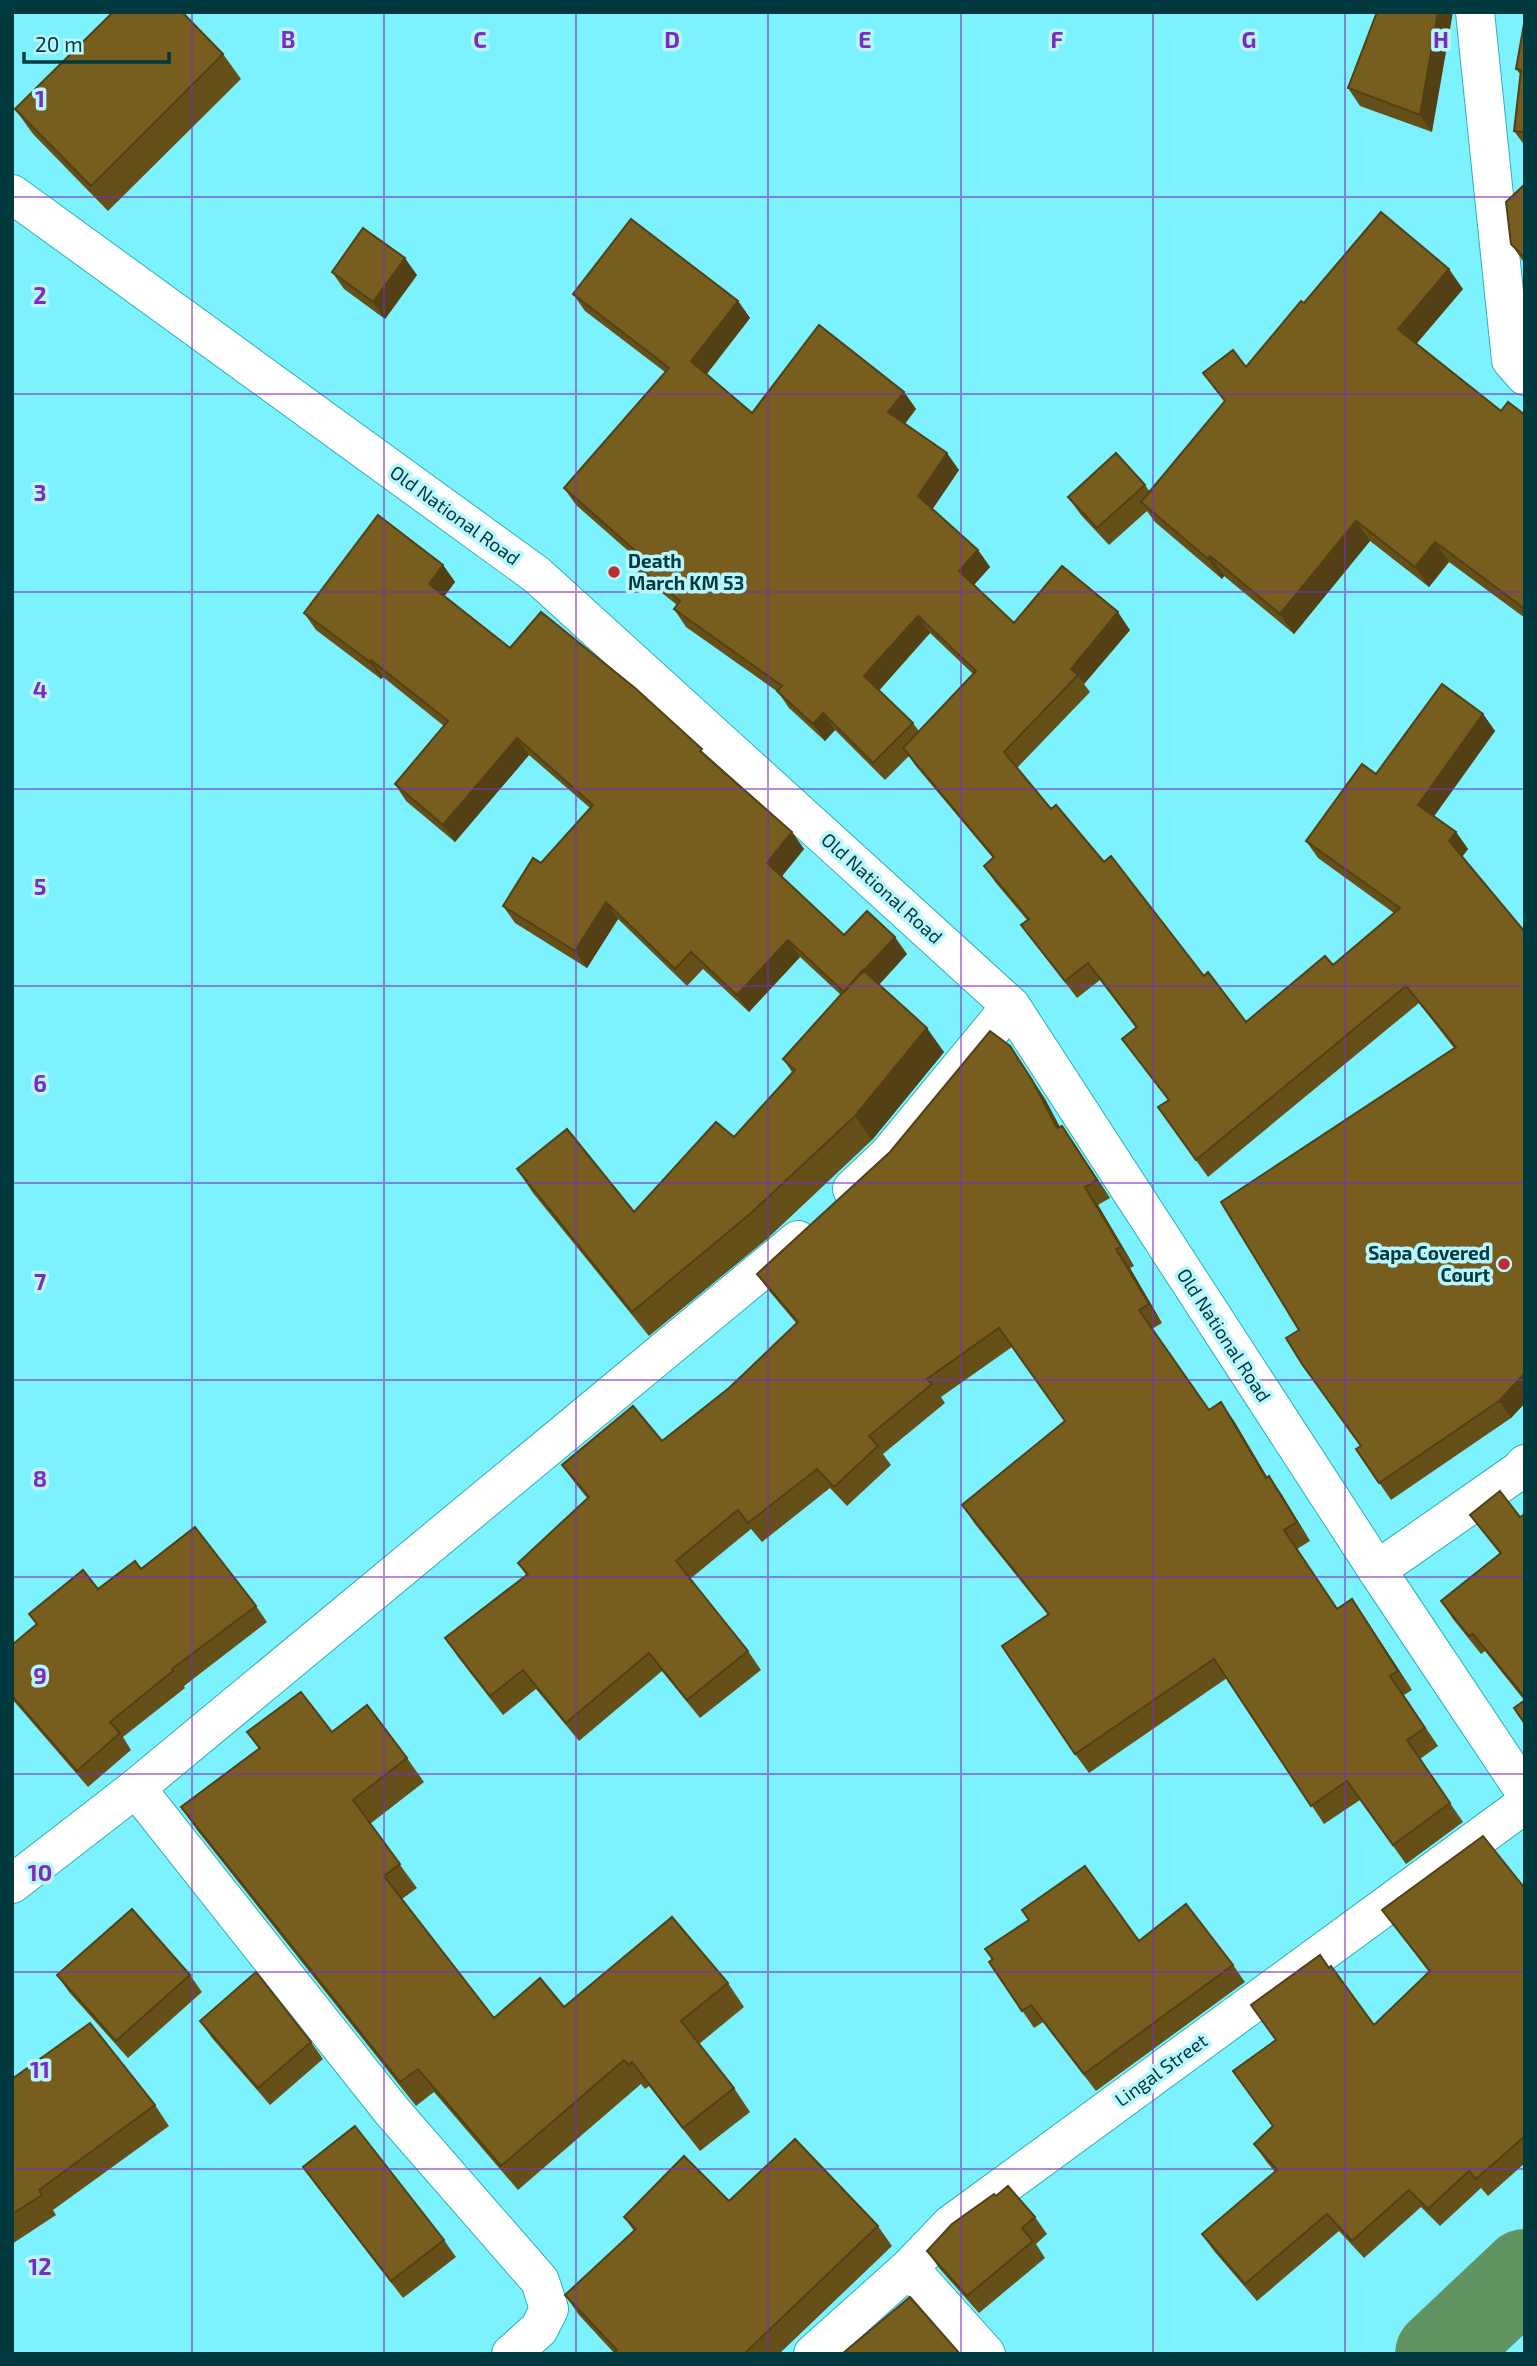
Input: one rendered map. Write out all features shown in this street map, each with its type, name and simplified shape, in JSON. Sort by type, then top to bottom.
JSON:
[{"type":"main road","points":[[1475,12],[1511,360],[1525,376]]},
{"type":"main road","name":"Old National Road","points":[[12,194],[537,575],[1011,1006],[1377,1570],[1525,1791]]},
{"type":"main road","points":[[12,1884],[136,1788],[781,1255],[888,1155],[1011,1006]]},
{"type":"main road","points":[[1377,1570],[1525,1464]]},
{"type":"main road","points":[[136,1788],[391,2110],[540,2281],[549,2309],[539,2329],[511,2354]]},
{"type":"main road","name":"Lingal Street","points":[[813,2354],[909,2269],[950,2225],[1525,1804]]},
{"type":"main road","points":[[909,2269],[986,2354]]},
{"type":"building","points":[[113,12],[182,12],[223,54],[91,186],[15,109]]},
{"type":"building","points":[[1377,12],[1438,12],[1420,115],[1348,88]]},
{"type":"building","points":[[1525,18],[1525,132],[1514,131],[1521,70],[1516,69]]},
{"type":"building","points":[[1525,184],[1525,258],[1511,244],[1506,202]]},
{"type":"building","points":[[1381,212],[1449,269],[1398,329],[1501,411],[1508,402],[1525,415],[1525,609],[1435,542],[1415,567],[1356,521],[1280,614],[1210,556],[1208,559],[1141,502],[1225,401],[1203,373],[1233,350],[1246,367]]},
{"type":"building","points":[[631,219],[738,301],[691,361],[752,413],[819,325],[904,392],[888,412],[947,453],[918,496],[978,550],[959,571],[1014,623],[1062,566],[1118,612],[1071,669],[1078,675],[1004,752],[1051,809],[1056,805],[1104,862],[1111,856],[1204,976],[1208,972],[1246,1022],[1325,956],[1333,965],[1400,908],[1306,841],[1362,764],[1376,774],[1442,684],[1483,714],[1418,805],[1456,832],[1449,841],[1525,932],[1525,1373],[1499,1401],[1379,1483],[1356,1449],[1361,1446],[1286,1338],[1299,1330],[1221,1202],[1456,1047],[1406,986],[1196,1160],[1158,1107],[1169,1100],[1122,1039],[1137,1027],[1088,963],[1065,981],[1021,925],[1029,919],[984,866],[994,857],[903,748],[976,671],[918,616],[864,676],[913,723],[873,763],[823,713],[813,724],[777,691],[782,686],[674,609],[680,601],[630,560],[637,552],[564,488],[669,368],[573,294]]},
{"type":"building","points":[[363,228],[405,258],[373,302],[332,272]]},
{"type":"building","points":[[1116,453],[1145,485],[1097,528],[1068,497]]},
{"type":"building","points":[[378,515],[443,565],[429,584],[510,648],[541,612],[635,688],[702,749],[700,751],[792,832],[767,863],[844,935],[867,911],[895,937],[844,992],[788,940],[737,995],[691,952],[675,969],[606,902],[575,951],[503,906],[533,858],[541,863],[593,805],[517,738],[443,825],[395,784],[448,721],[371,660],[370,662],[304,613]]},
{"type":"building","points":[[863,970],[927,1028],[855,1116],[750,1214],[632,1312],[517,1169],[567,1129],[634,1212],[716,1122],[734,1137],[795,1070],[783,1059]]},
{"type":"building","points":[[990,1031],[1010,1046],[1032,1080],[1057,1128],[1062,1126],[1097,1180],[1085,1187],[1121,1247],[1116,1249],[1149,1304],[1139,1310],[1209,1410],[1221,1402],[1266,1478],[1269,1476],[1297,1522],[1284,1530],[1337,1609],[1352,1599],[1398,1671],[1390,1676],[1425,1728],[1407,1740],[1450,1803],[1393,1845],[1347,1781],[1311,1806],[1214,1659],[1075,1754],[1002,1646],[1049,1614],[962,1505],[1065,1421],[999,1328],[927,1379],[932,1384],[869,1436],[878,1446],[834,1487],[817,1469],[748,1523],[738,1510],[676,1561],[748,1651],[687,1700],[649,1653],[566,1723],[523,1670],[490,1696],[445,1638],[528,1574],[518,1563],[589,1497],[562,1465],[633,1406],[662,1441],[729,1388],[798,1322],[757,1274],[890,1152]]},
{"type":"building","points":[[1500,1491],[1520,1517],[1525,1514],[1525,1698],[1473,1634],[1469,1636],[1441,1601],[1501,1553],[1470,1515]]},
{"type":"building","points":[[195,1527],[256,1606],[172,1669],[173,1671],[110,1722],[120,1733],[77,1771],[12,1696],[12,1645],[37,1624],[29,1614],[83,1570],[98,1589],[135,1561],[141,1569]]},
{"type":"building","points":[[301,1692],[332,1732],[367,1705],[407,1758],[353,1800],[400,1864],[384,1876],[494,2018],[540,1978],[564,2007],[672,1917],[728,1983],[681,2021],[734,2088],[683,2128],[632,2062],[629,2065],[624,2060],[501,2166],[418,2069],[400,2082],[181,1807],[260,1748],[247,1732]]},
{"type":"building","points":[[1525,1700],[1525,1724],[1514,1708]]},
{"type":"building","points":[[1483,1836],[1523,1886],[1525,1884],[1525,2136],[1476,2179],[1469,2171],[1428,2209],[1409,2190],[1352,2241],[1327,2214],[1245,2284],[1202,2234],[1277,2170],[1254,2144],[1273,2126],[1233,2071],[1276,2040],[1251,2005],[1320,1955],[1374,2025],[1430,1971],[1382,1910]]},
{"type":"building","points":[[1085,1866],[1139,1941],[1186,1904],[1233,1965],[1084,2074],[1031,2005],[1022,2011],[989,1962],[993,1959],[985,1949],[1029,1920],[1022,1910]]},
{"type":"building","points":[[132,1909],[190,1975],[116,2041],[57,1975]]},
{"type":"building","points":[[256,1972],[311,2042],[258,2088],[200,2021]]},
{"type":"building","points":[[90,2023],[155,2105],[39,2190],[42,2195],[12,2214],[12,2079]]},
{"type":"building","points":[[355,2126],[444,2240],[391,2281],[303,2167]]},
{"type":"building","points":[[795,2139],[878,2226],[744,2354],[613,2354],[617,2350],[565,2295],[636,2229],[624,2217],[684,2156],[729,2201]]},
{"type":"building","points":[[1008,2186],[1035,2217],[1022,2228],[1033,2241],[967,2296],[927,2251],[952,2224]]},
{"type":"building","points":[[910,2297],[960,2354],[842,2354]]},
{"type":"waterway","points":[[1439,2354],[1525,2273]]},
{"type":"place","name":"Death March KM 53","points":[[614,572]]},
{"type":"place","name":"Sapa Covered Court","points":[[1504,1264]]}]
